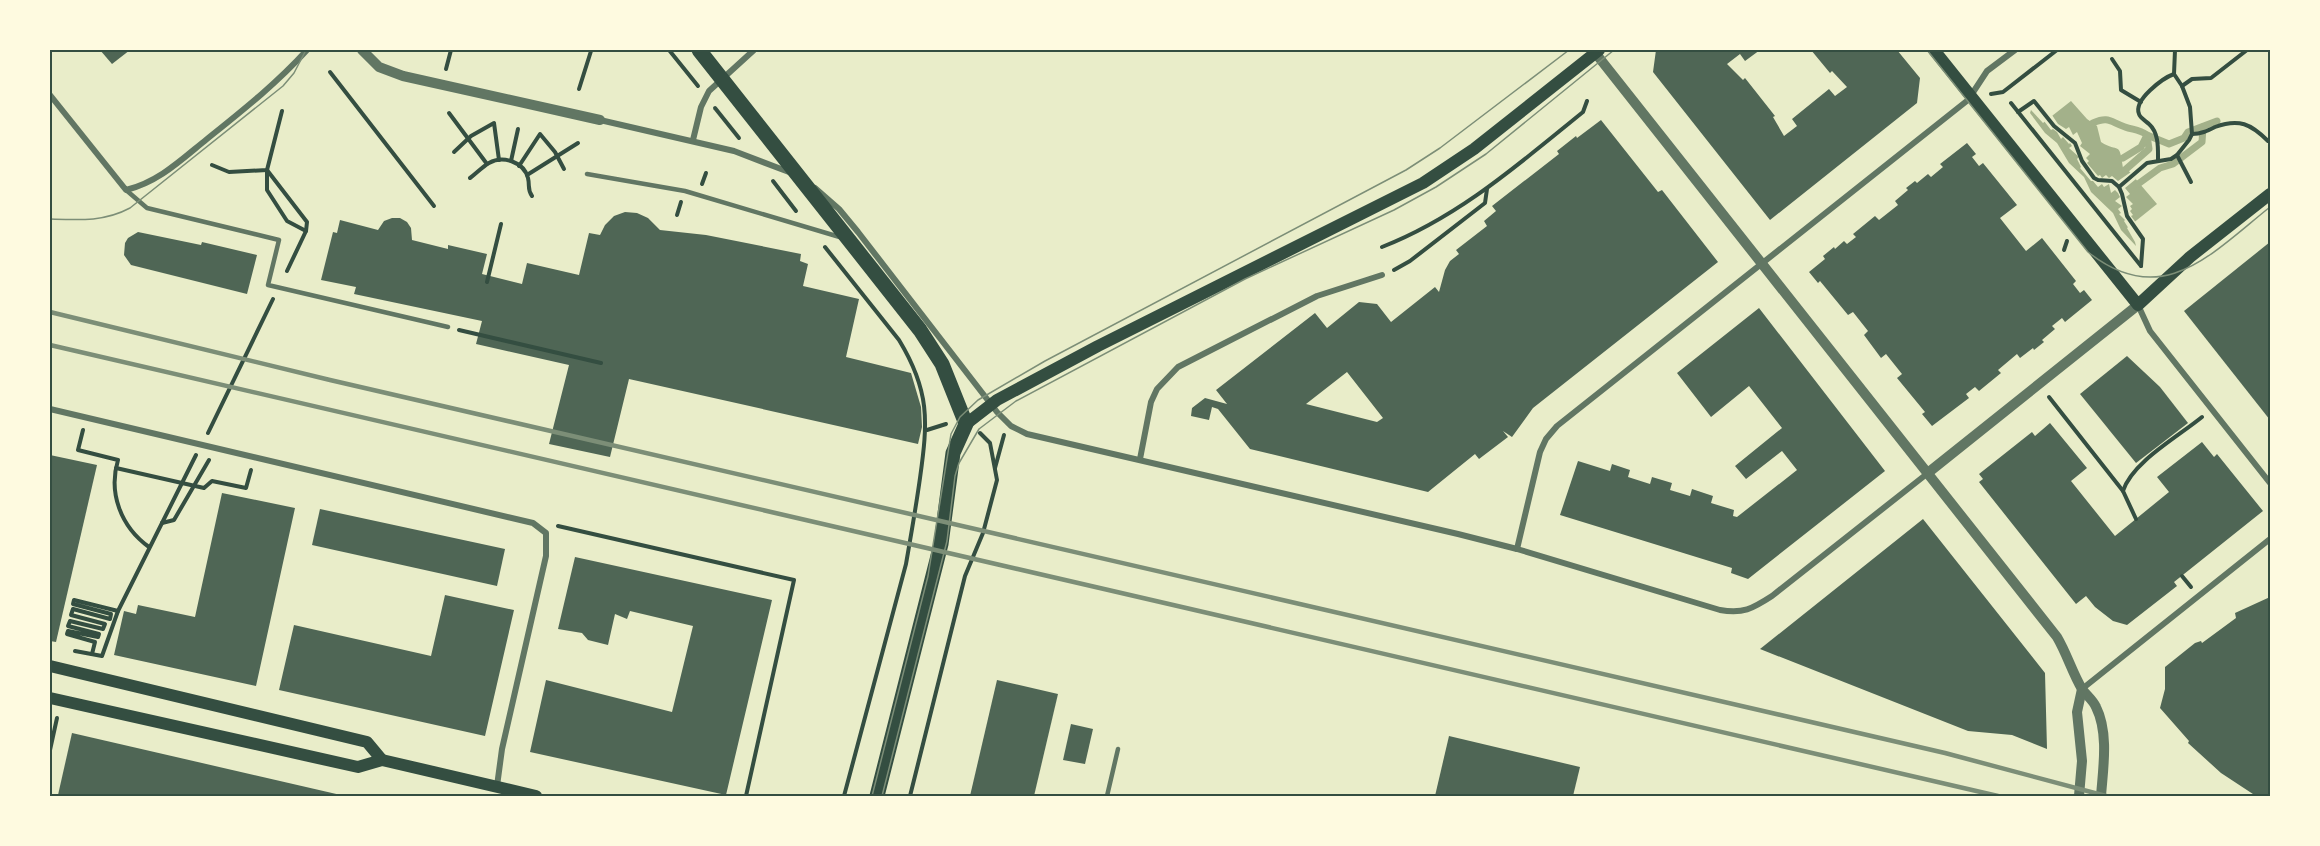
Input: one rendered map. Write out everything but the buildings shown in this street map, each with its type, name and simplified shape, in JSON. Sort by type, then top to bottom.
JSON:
[{"type":"main road","points":[[699,50],[920,330],[942,364],[966,424]]},
{"type":"main road","points":[[877,796],[941,544],[953,453],[966,424],[997,400],[1098,346],[1423,183],[1474,149],[1596,50]]},
{"type":"main road","points":[[1934,50],[2138,305],[2190,257],[2271,194]]},
{"type":"main road","points":[[50,666],[367,742],[382,760]]},
{"type":"main road","points":[[50,698],[358,767],[382,760],[536,796]]},
{"type":"street","points":[[50,95],[126,190],[161,176],[273,86],[307,50]]},
{"type":"street","points":[[362,50],[379,67],[403,76],[693,140],[743,154],[803,179],[839,209],[997,412],[1011,426],[1027,434],[1517,549],[1720,610],[1737,613],[1757,606],[1772,596],[2138,305],[2150,331],[2271,483]]},
{"type":"street","points":[[693,140],[701,107],[709,91],[754,50]]},
{"type":"street","points":[[1596,50],[1761,263],[2051,628],[2069,659],[2082,689],[2096,706],[2100,717],[2103,747],[2101,796]]},
{"type":"street","points":[[1517,549],[1540,452],[1546,439],[1557,426],[1972,97],[1987,71],[2015,50]]},
{"type":"street","points":[[1140,459],[1154,396],[1167,377],[1178,367],[1317,296],[1382,275]]},
{"type":"street","points":[[50,409],[533,524],[546,532],[546,556],[502,749],[496,786]]},
{"type":"street","points":[[2079,796],[2082,761],[2077,712],[2082,689],[2271,539]]},
{"type":"lane","points":[[587,174],[685,191],[868,245]]},
{"type":"lane","points":[[126,190],[147,208],[279,240],[268,285],[447,327]]},
{"type":"lane","points":[[1107,796],[1118,749]]},
{"type":"path","points":[[669,50],[678,61]]},
{"type":"path","points":[[1972,97],[2003,93],[2057,50]]},
{"type":"path","points":[[2119,187],[2147,163],[2171,159],[2177,155],[2186,146],[2192,134],[2190,107],[2182,86],[2174,74],[2175,50]]},
{"type":"path","points":[[2182,86],[2192,79],[2211,78],[2247,50]]},
{"type":"path","points":[[579,88],[591,51]]},
{"type":"path","points":[[2112,59],[2120,71],[2121,90],[2141,102]]},
{"type":"path","points":[[330,72],[434,206]]},
{"type":"path","points":[[2158,160],[2154,130],[2138,113],[2141,102],[2159,82],[2174,74]]},
{"type":"path","points":[[1997,85],[2001,90]]},
{"type":"path","points":[[1382,247],[1430,226],[1487,189],[1583,112],[1587,100]]},
{"type":"path","points":[[2011,103],[2018,112],[2141,266],[2143,239],[2127,216],[2119,187],[2112,181],[2094,178],[2082,161],[2075,143],[2047,118],[2034,101],[2018,112]]},
{"type":"path","points":[[282,111],[267,170],[267,190],[287,221],[306,231]]},
{"type":"path","points":[[449,113],[487,164]]},
{"type":"path","points":[[454,152],[468,138],[494,123],[500,160]]},
{"type":"path","points":[[2192,134],[2199,134],[2227,124],[2240,123],[2251,126],[2271,141]]},
{"type":"path","points":[[511,161],[518,129]]},
{"type":"path","points":[[519,166],[540,134],[558,156],[564,169]]},
{"type":"path","points":[[527,175],[578,143]]},
{"type":"path","points":[[2177,155],[2191,182]]},
{"type":"path","points":[[470,178],[487,164],[500,160],[511,161],[527,175],[528,190],[532,196]]},
{"type":"path","points":[[212,165],[229,172],[267,170]]},
{"type":"path","points":[[267,170],[307,222],[306,231],[286,274]]},
{"type":"path","points":[[1382,275],[1410,261],[1485,203],[1487,189]]},
{"type":"path","points":[[487,282],[501,224]]},
{"type":"path","points":[[204,441],[275,295]]},
{"type":"path","points":[[447,327],[601,363]]},
{"type":"path","points":[[2058,408],[2123,491],[2136,519]]},
{"type":"path","points":[[2123,491],[2125,484],[2136,470],[2212,410]]},
{"type":"path","points":[[87,418],[78,450],[118,460],[114,477],[114,494],[120,511],[137,538],[150,547]]},
{"type":"path","points":[[910,796],[965,576],[983,533],[997,480],[990,443],[983,435],[966,424]]},
{"type":"path","points":[[844,796],[906,564],[927,430]]},
{"type":"path","points":[[184,480],[192,483],[197,481],[216,448]]},
{"type":"path","points":[[75,651],[102,656],[118,611],[199,451]]},
{"type":"path","points":[[116,468],[204,488],[212,481],[246,488]]},
{"type":"path","points":[[161,524],[174,520],[201,474]]},
{"type":"path","points":[[546,532],[559,525],[794,580],[746,796]]},
{"type":"path","points":[[92,654],[95,642],[67,634],[68,631],[98,638],[99,634],[68,626],[70,621],[103,629],[105,624],[71,615],[73,609],[110,618],[111,614],[74,604],[74,600],[118,611]]},
{"type":"path","points":[[50,750],[57,718]]},
{"type":"shaded area","points":[[2071,101],[2087,119],[2097,126],[2101,142],[2119,150],[2123,168],[2128,170],[2157,204],[2127,228],[2136,246],[2121,230],[2113,213],[2091,192],[2084,177],[2069,163],[2057,143],[2045,133],[2030,113],[2031,110],[2043,123]]},
{"type":"pier","points":[[2052,115],[2058,124],[2066,129],[2069,127],[2073,135],[2077,132],[2082,143],[2080,146],[2090,154],[2086,158],[2089,161],[2087,163],[2098,176],[2102,178],[2106,175],[2109,178],[2112,176],[2118,181],[2131,172],[2136,179],[2125,188],[2130,194],[2126,197],[2133,204],[2130,206],[2133,215],[2131,216],[2137,224],[2129,229],[2119,214],[2121,213],[2118,209],[2122,206],[2115,201],[2120,197],[2118,193],[2115,190],[2111,193],[2109,184],[2104,187],[2102,184],[2098,187],[2080,168],[2077,159],[2079,157],[2069,148],[2072,146],[2070,143],[2063,137],[2061,139],[2057,132],[2051,130],[2044,121]]},
{"type":"waterway","points":[[2093,123],[2109,120],[2147,135],[2149,149],[2125,170]]},
{"type":"waterway","points":[[2123,158],[2141,147],[2147,135],[2169,144],[2184,138],[2188,132],[2217,121]]},
{"type":"waterway","points":[[2138,184],[2160,168],[2173,164],[2202,142],[2203,127]]},
{"type":"tram line","points":[[50,219],[101,218],[130,208],[283,86],[294,73],[306,50]]},
{"type":"tram line","points":[[872,796],[928,576],[951,434],[960,417],[978,400],[1045,361],[1406,170],[1440,148],[1569,50]]},
{"type":"tram line","points":[[882,796],[947,541],[955,476],[959,463],[979,429],[1016,401],[1245,279],[1394,210],[1436,187],[1486,154],[1614,50]]},
{"type":"tram line","points":[[1927,50],[2088,252],[2115,269],[2139,276],[2163,276],[2185,269],[2227,242],[2270,207]]},
{"type":"railway","points":[[50,312],[330,380],[1945,753],[2106,796]]},
{"type":"railway","points":[[50,345],[1998,796]]}]
